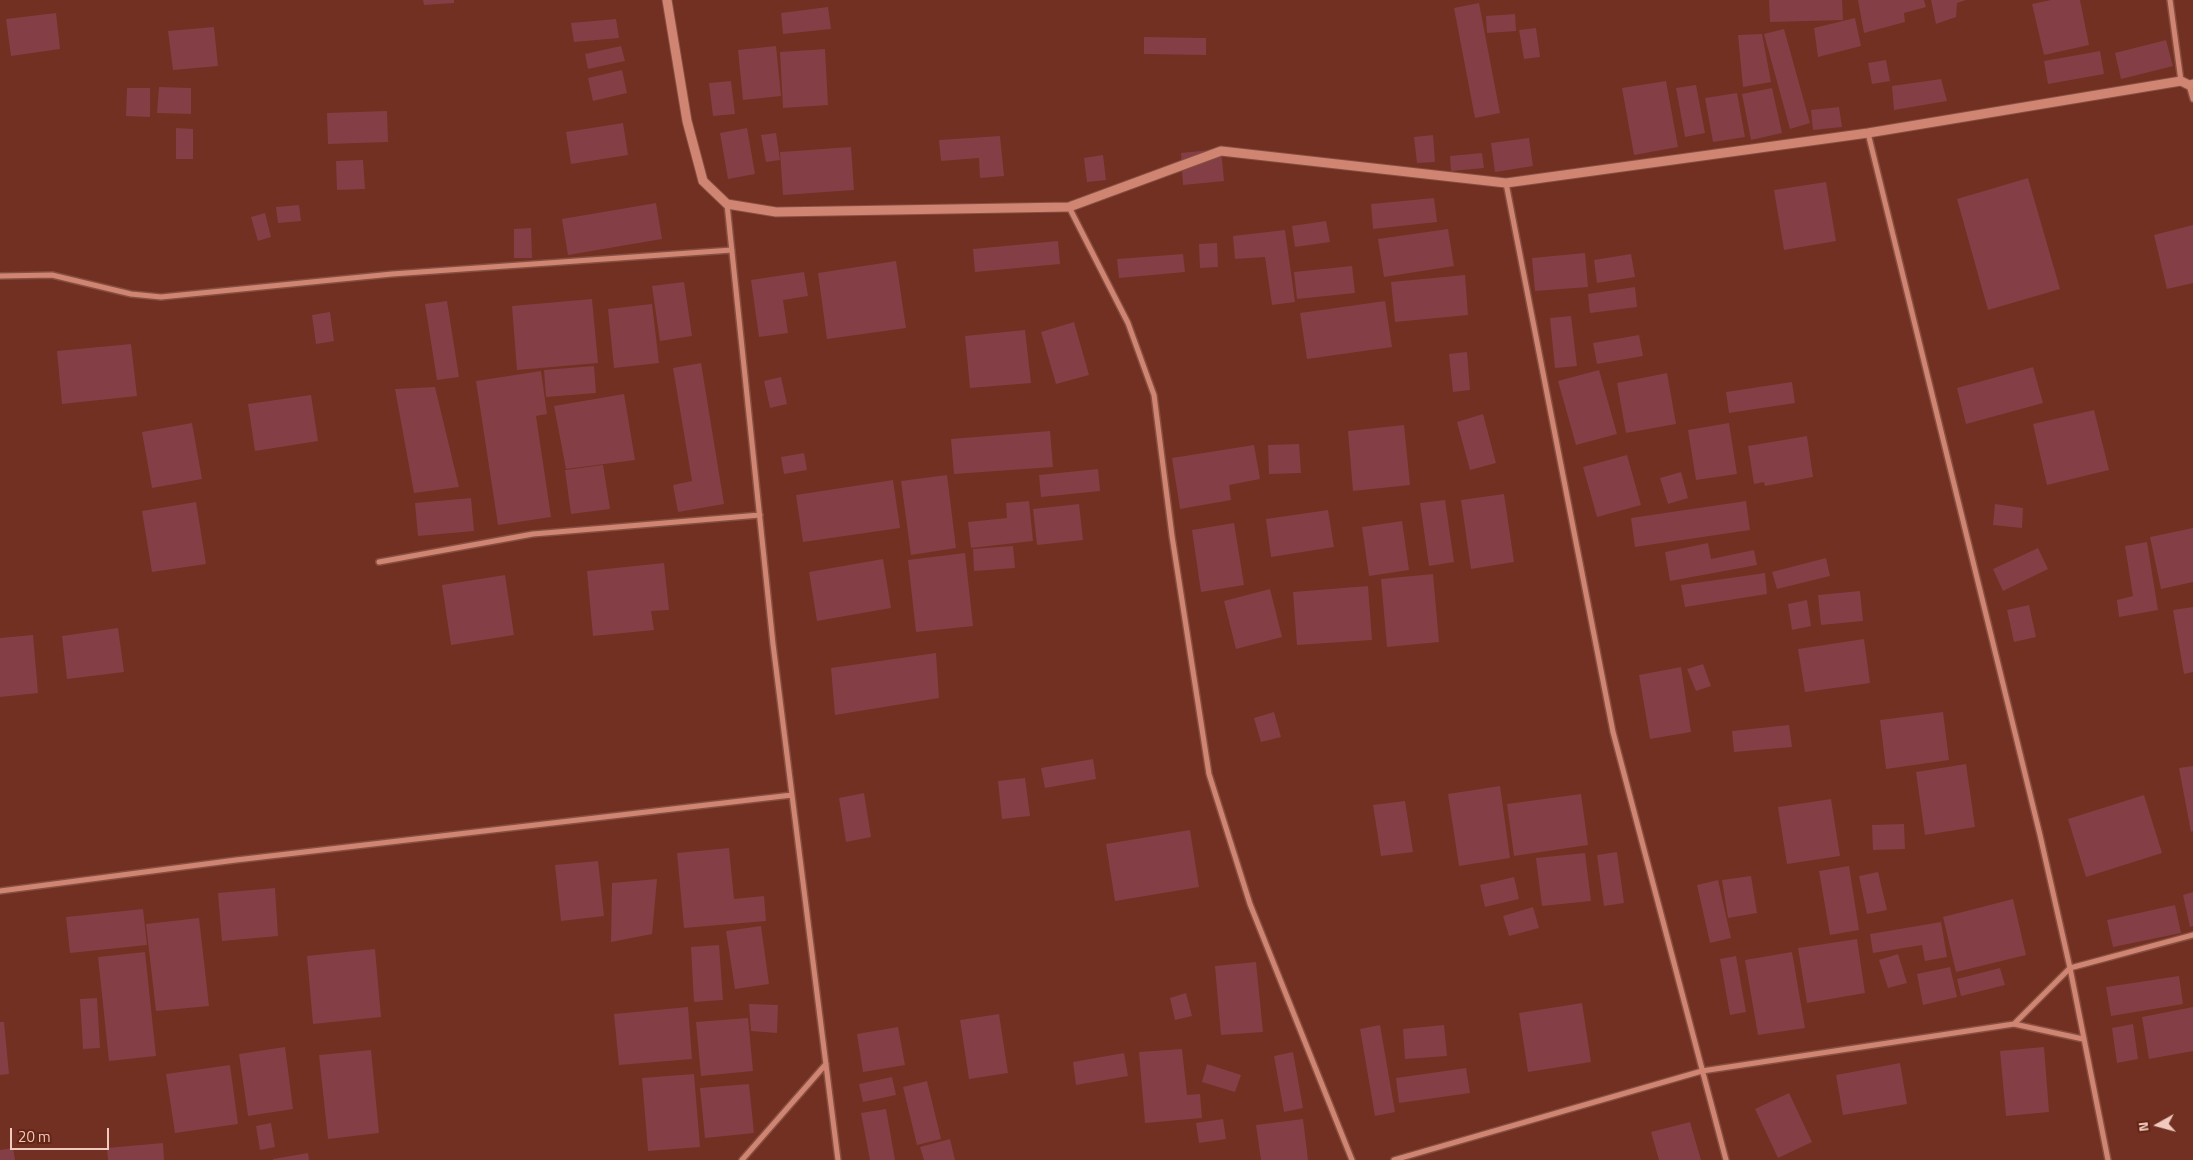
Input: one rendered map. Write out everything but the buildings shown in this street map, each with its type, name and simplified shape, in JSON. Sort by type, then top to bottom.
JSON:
[{"type":"street","points":[[667,0],[687,121],[703,181],[727,204],[776,212],[1069,207],[1221,151],[1506,183],[1868,133],[2188,84]]},
{"type":"street","points":[[2170,0],[2193,99]]},
{"type":"street","points":[[1868,133],[2036,816],[2070,968],[2108,1160]]},
{"type":"street","points":[[1506,183],[1613,732],[1726,1160]]},
{"type":"street","points":[[727,204],[792,795],[838,1160]]},
{"type":"street","points":[[1069,207],[1128,323],[1154,394],[1174,545],[1209,774],[1250,904],[1352,1160]]},
{"type":"street","points":[[0,276],[52,275],[132,294],[161,297],[392,274],[732,250]]},
{"type":"street","points":[[378,562],[533,534],[760,515]]},
{"type":"street","points":[[0,892],[246,858],[792,795]]},
{"type":"street","points":[[2014,1024],[2070,968],[2193,935]]},
{"type":"street","points":[[1394,1160],[1702,1071],[2014,1024],[2083,1039]]},
{"type":"street","points":[[742,1160],[826,1064]]}]
